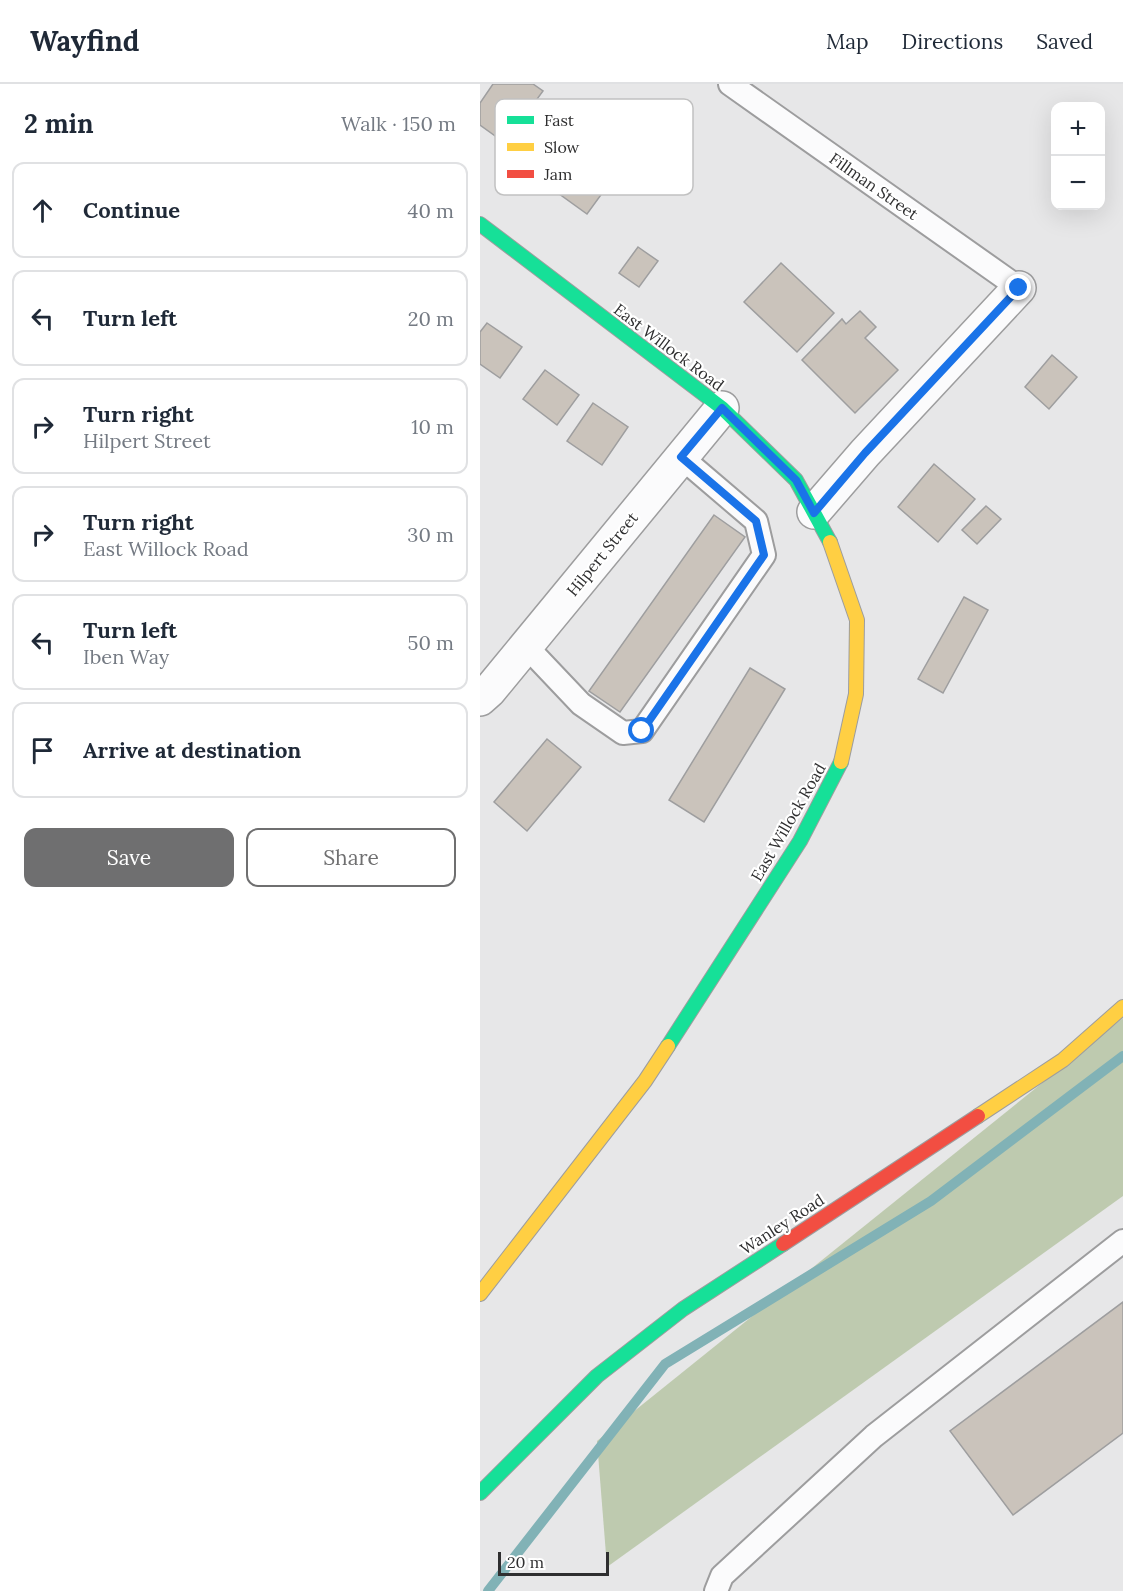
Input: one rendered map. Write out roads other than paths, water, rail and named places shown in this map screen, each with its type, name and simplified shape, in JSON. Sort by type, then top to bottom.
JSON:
[{"type":"street","name":"East Willock Road","points":[[480,224],[722,408],[796,480],[833,547],[857,620],[856,694],[841,763],[800,841],[645,1081],[480,1294]]},
{"type":"street","points":[[814,513],[873,444],[1019,288]]},
{"type":"street","name":"Hilpert Street","points":[[480,699],[722,408]]},
{"type":"street","name":"Wanley Road","points":[[480,1493],[597,1376],[683,1309],[1063,1060],[1123,1007]]},
{"type":"lane","name":"Fillman Street","points":[[730,84],[1019,288]]},
{"type":"lane","points":[[526,646],[581,704],[623,733],[642,731],[764,555],[756,521],[681,457]]},
{"type":"lane","points":[[716,1591],[722,1576],[874,1436],[1123,1241]]},
{"type":"waterway","points":[[488,1591],[665,1364],[931,1201],[1123,1056]]}]
